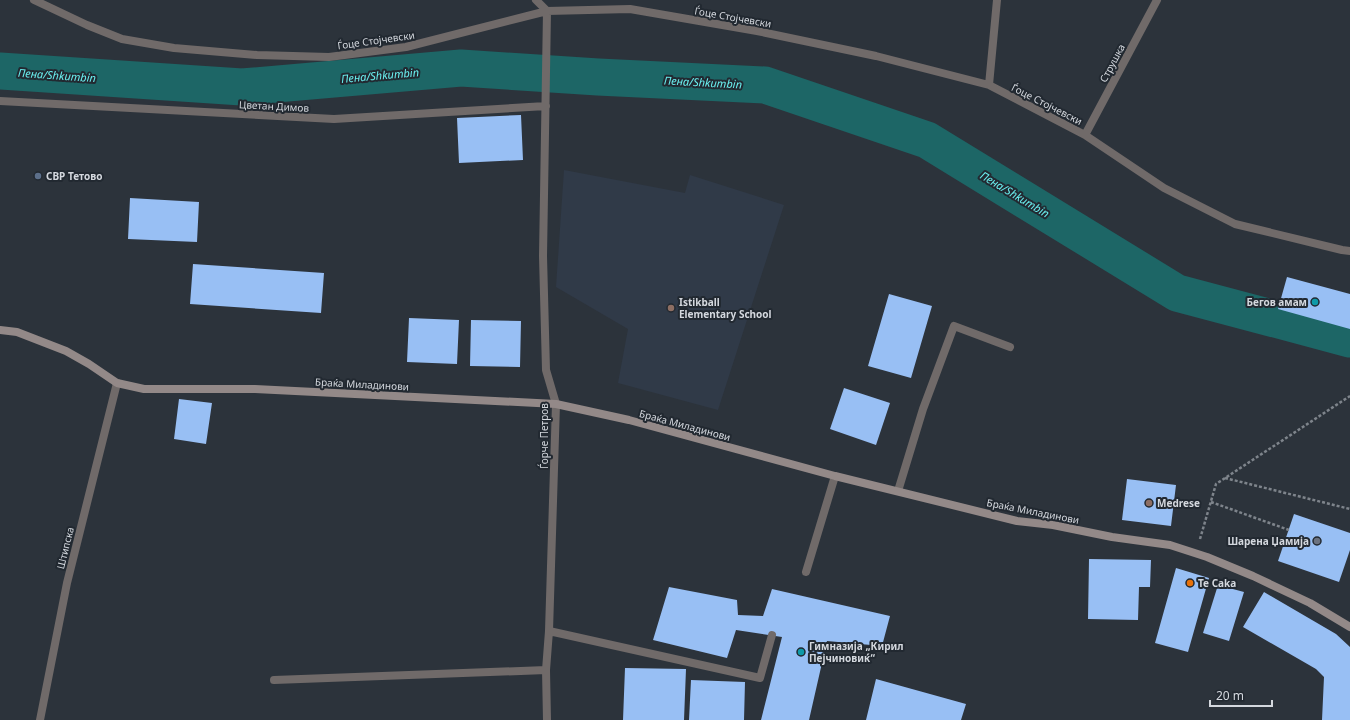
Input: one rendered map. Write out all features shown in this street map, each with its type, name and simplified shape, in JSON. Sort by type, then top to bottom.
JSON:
[{"type":"street","name":"Ѓоце Стојчевски","points":[[34,0],[87,25],[122,39],[174,48],[257,55],[329,56],[406,47],[547,11],[630,10],[742,28],[876,56],[990,85],[1085,135],[1164,188],[1235,224],[1350,251]]},
{"type":"street","points":[[536,0],[547,11]]},
{"type":"street","points":[[990,85],[997,0]]},
{"type":"street","name":"Струшка","points":[[1085,135],[1157,0]]},
{"type":"street","name":"Ѓорче Петров","points":[[547,11],[544,256],[546,370],[556,404],[550,631],[546,670],[547,720]]},
{"type":"street","name":"Цветан Димов","points":[[0,101],[334,119],[546,106]]},
{"type":"street","points":[[898,491],[923,409],[954,326],[1010,347]]},
{"type":"street","name":"Браќа Миладинови","points":[[0,330],[17,332],[66,351],[89,364],[117,383],[144,389],[255,388],[556,404],[629,420],[835,476],[1017,521],[1053,525],[1112,537],[1170,545],[1196,553],[1253,576],[1310,603],[1350,627]]},
{"type":"street","name":"Штипска","points":[[40,720],[67,583],[117,383]]},
{"type":"street","points":[[806,572],[835,476]]},
{"type":"street","points":[[550,631],[760,678],[772,635]]},
{"type":"street","points":[[274,680],[546,670]]},
{"type":"path","points":[[1196,553],[1216,484],[1350,396]]},
{"type":"path","points":[[1224,478],[1350,509]]},
{"type":"path","points":[[1210,502],[1289,530]]},
{"type":"shaded area","name":"Istikball Elementary School","points":[[564,170],[685,193],[690,175],[784,205],[718,410],[618,383],[628,329],[556,287]]},
{"type":"building","points":[[521,115],[523,160],[459,163],[457,118]]},
{"type":"building","points":[[130,198],[199,202],[197,242],[128,239]]},
{"type":"building","points":[[193,264],[324,273],[321,313],[190,304]]},
{"type":"building","name":"Бегов амам","points":[[1287,277],[1350,294],[1350,329],[1278,309]]},
{"type":"building","points":[[889,294],[932,306],[911,378],[868,366]]},
{"type":"building","points":[[409,318],[459,320],[457,364],[407,362]]},
{"type":"building","points":[[471,320],[521,321],[520,367],[470,366]]},
{"type":"building","points":[[844,388],[890,403],[876,445],[830,429]]},
{"type":"building","points":[[179,399],[212,403],[206,444],[174,439]]},
{"type":"building","name":"Medrese","points":[[1127,479],[1176,485],[1171,526],[1122,520]]},
{"type":"building","name":"Шарена Џамија","points":[[1294,514],[1350,533],[1350,550],[1339,582],[1278,561]]},
{"type":"building","points":[[1089,559],[1151,560],[1150,587],[1139,587],[1138,620],[1088,619]]},
{"type":"building","points":[[1176,568],[1209,578],[1188,652],[1155,643]]},
{"type":"building","points":[[1218,585],[1244,592],[1229,641],[1203,633]]},
{"type":"building","name":"Гимназија „Кирил Пејчиновиќ“","points":[[669,587],[737,600],[738,615],[763,616],[772,589],[890,616],[882,646],[827,641],[809,720],[761,720],[782,637],[736,630],[727,658],[653,640]]},
{"type":"building","points":[[1264,592],[1336,634],[1350,647],[1350,720],[1322,720],[1324,677],[1316,669],[1243,627]]},
{"type":"building","points":[[625,668],[686,669],[684,720],[623,720]]},
{"type":"building","points":[[876,679],[966,704],[961,720],[866,720]]},
{"type":"building","points":[[691,680],[745,682],[744,720],[689,720]]},
{"type":"waterway","name":"Пена/Shkumbin","points":[[0,71],[242,87],[461,68],[598,77],[765,85],[927,140],[1177,293],[1350,339]]},
{"type":"place","name":"СВР Тетово","points":[[38,176]]},
{"type":"place","name":"Бегов амам","points":[[1315,302]]},
{"type":"place","name":"Istikball Elementary School","points":[[671,308]]},
{"type":"place","name":"Medrese","points":[[1149,503]]},
{"type":"place","name":"Шарена Џамија","points":[[1317,541]]},
{"type":"place","name":"Te Caka","points":[[1190,583]]},
{"type":"place","name":"Гимназија „Кирил Пејчиновиќ“","points":[[801,652]]}]
